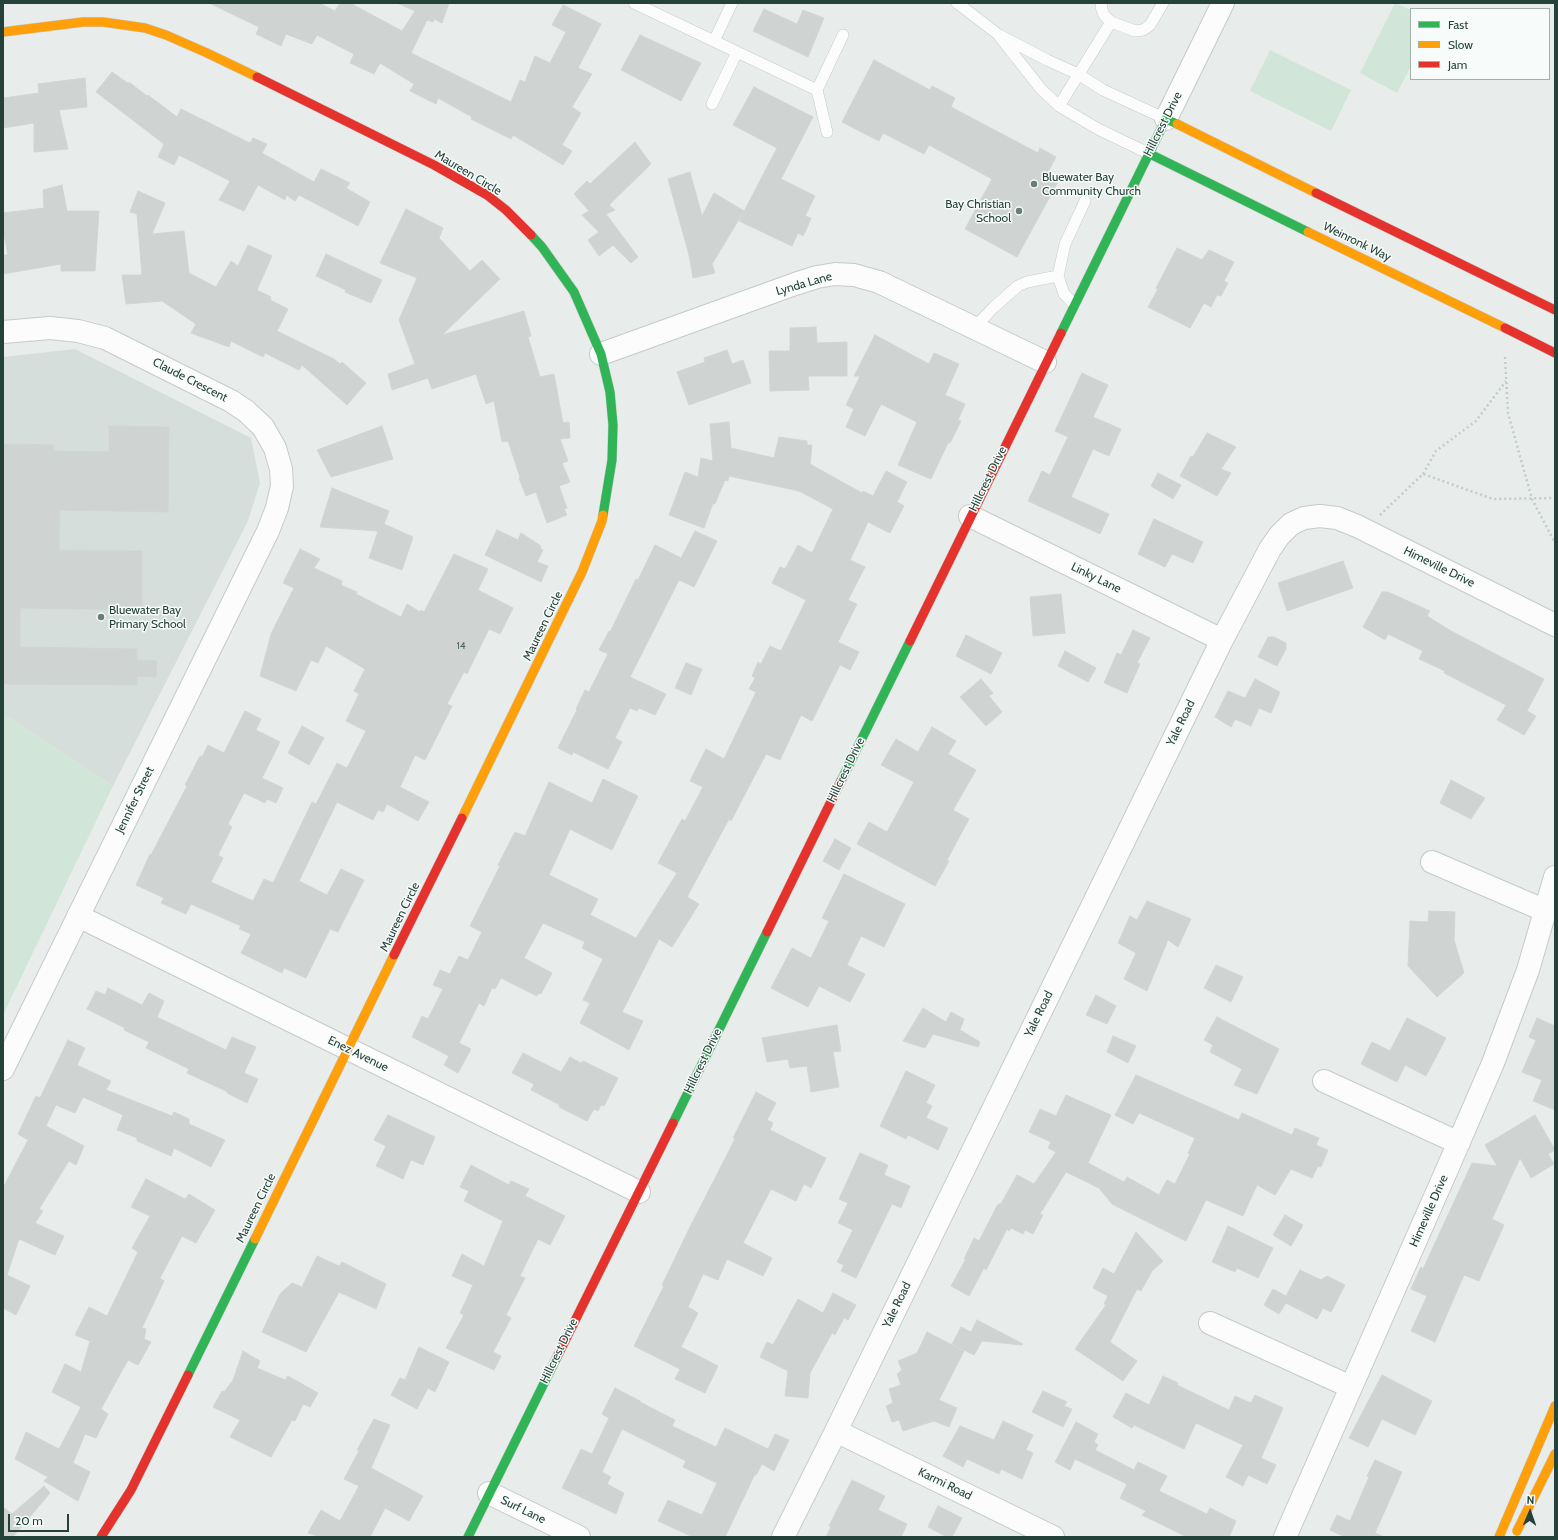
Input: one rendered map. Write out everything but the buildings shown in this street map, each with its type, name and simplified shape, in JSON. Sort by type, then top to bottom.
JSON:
[{"type":"main road","name":"Maureen Circle","points":[[3,32],[83,22],[97,22],[122,24],[166,35],[207,53],[458,178],[487,195],[542,247],[574,292],[601,354],[610,392],[613,425],[612,460],[606,499],[602,521],[593,548],[523,694],[131,1490],[101,1537]]},
{"type":"main road","name":"Hillcrest Drive","points":[[468,1537],[639,1192],[1045,362],[1166,119]]},
{"type":"main road","points":[[1166,119],[1555,310]]},
{"type":"main road","name":"Weinronk Way","points":[[1148,153],[1555,353]]},
{"type":"main road","points":[[1500,1537],[1555,1406]]},
{"type":"main road","points":[[1514,1537],[1555,1454]]},
{"type":"street","name":"Hillcrest Drive","points":[[1166,119],[1223,3]]},
{"type":"street","name":"Lynda Lane","points":[[601,354],[795,284],[817,277],[835,274],[854,275],[879,282],[1045,362]]},
{"type":"street","name":"Claude Crescent","points":[[3,332],[50,328],[78,331],[105,338],[220,396],[246,411],[263,427],[275,448],[281,469],[282,486],[277,508],[268,531]]},
{"type":"street","name":"Linky Lane","points":[[970,516],[1222,640]]},
{"type":"street","name":"Himeville Drive","points":[[1320,516],[1337,518],[1357,526],[1555,625]]},
{"type":"street","name":"Yale Road","points":[[783,1537],[1222,640],[1270,549],[1279,536],[1291,524],[1304,518],[1320,516]]},
{"type":"street","name":"Jennifer Street","points":[[3,1069],[268,531]]},
{"type":"street","points":[[1432,862],[1546,910]]},
{"type":"street","name":"Himeville Drive","points":[[1285,1537],[1493,1063],[1528,970],[1555,877]]},
{"type":"street","name":"Enez Avenue","points":[[78,916],[639,1192]]},
{"type":"street","points":[[1324,1081],[1459,1143]]},
{"type":"street","points":[[1210,1323],[1351,1387]]},
{"type":"street","name":"Karmi Road","points":[[836,1431],[1053,1537]]},
{"type":"street","name":"Surf Lane","points":[[489,1493],[579,1537]]},
{"type":"lane","points":[[634,3],[817,90]]},
{"type":"lane","points":[[714,41],[732,3]]},
{"type":"lane","points":[[957,3],[999,35],[1078,74],[1103,90],[1166,119]]},
{"type":"lane","points":[[1102,3],[1101,7],[1104,15],[1111,22],[1135,31],[1143,30],[1150,25],[1163,3]]},
{"type":"lane","points":[[1059,106],[1111,22]]},
{"type":"lane","points":[[999,35],[1041,89],[1059,106],[1098,129],[1148,153]]},
{"type":"lane","points":[[827,132],[817,90],[843,36]]},
{"type":"lane","points":[[712,104],[737,52]]},
{"type":"lane","points":[[1074,304],[1064,294],[1058,276],[1065,244],[1085,201]]},
{"type":"lane","points":[[974,328],[994,307],[1018,286],[1033,281],[1058,276]]},
{"type":"path","points":[[1505,357],[1508,413],[1532,499],[1555,543]]},
{"type":"path","points":[[1375,520],[1422,474],[1436,451],[1476,420],[1506,381]]},
{"type":"path","points":[[1422,474],[1493,499],[1555,498]]},
{"type":"shaded area","name":"Bluewater Bay Primary School","points":[[75,349],[251,438],[260,483],[248,521],[113,786],[3,714],[3,357]]},
{"type":"green space","points":[[1395,3],[1410,10],[1410,68],[1397,93],[1360,73]]},
{"type":"green space","points":[[1270,50],[1351,90],[1331,131],[1250,91]]},
{"type":"green space","points":[[3,714],[113,786],[3,1015]]},
{"type":"traffic: fast","points":[[1061,333],[1166,119],[1177,124]]},
{"type":"traffic: fast","points":[[1148,153],[1308,232]]},
{"type":"traffic: fast","points":[[531,235],[542,247],[574,292],[601,354],[610,392],[613,425],[612,460],[603,515]]},
{"type":"traffic: fast","points":[[841,781],[910,641]]},
{"type":"traffic: fast","points":[[673,1123],[767,932]]},
{"type":"traffic: fast","points":[[188,1375],[255,1239]]},
{"type":"traffic: fast","points":[[468,1537],[557,1357]]},
{"type":"traffic: slow","points":[[3,32],[83,22],[103,22],[145,28],[166,35],[257,77]]},
{"type":"traffic: slow","points":[[1177,124],[1316,193]]},
{"type":"traffic: slow","points":[[1308,232],[1505,328]]},
{"type":"traffic: slow","points":[[462,818],[582,572],[603,515]]},
{"type":"traffic: slow","points":[[255,1239],[394,955]]},
{"type":"traffic: slow","points":[[1499,1537],[1555,1406]]},
{"type":"traffic: slow","points":[[1517,1531],[1555,1454]]},
{"type":"traffic: jam","points":[[257,77],[434,165],[487,195],[506,210],[531,235]]},
{"type":"traffic: jam","points":[[1316,193],[1555,310]]},
{"type":"traffic: jam","points":[[1505,328],[1555,353]]},
{"type":"traffic: jam","points":[[910,641],[1061,333]]},
{"type":"traffic: jam","points":[[767,932],[841,781]]},
{"type":"traffic: jam","points":[[394,955],[462,818]]},
{"type":"traffic: jam","points":[[557,1357],[673,1123]]},
{"type":"traffic: jam","points":[[101,1537],[131,1490],[188,1375]]},
{"type":"place","name":"Bluewater Bay Community Church","points":[[1034,184]]},
{"type":"place","name":"Bay Christian School","points":[[1019,211]]},
{"type":"place","name":"Bluewater Bay Primary School","points":[[101,617]]}]
